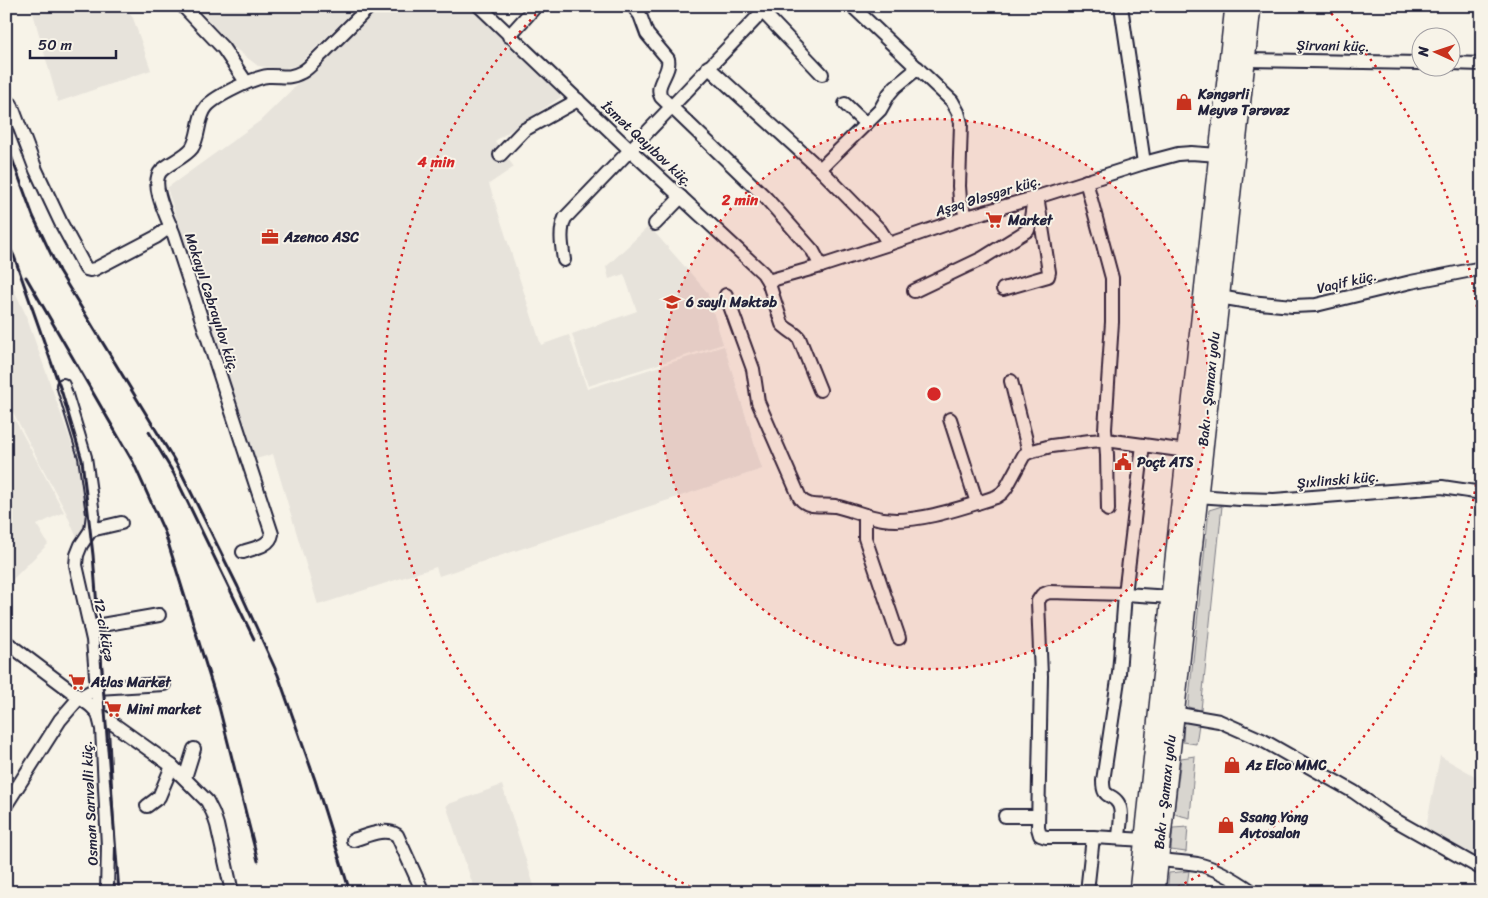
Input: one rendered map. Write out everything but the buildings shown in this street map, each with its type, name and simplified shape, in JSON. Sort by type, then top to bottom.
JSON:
[{"type":"highway","name":"Bakı - Şamaxı yolu","points":[[1139,892],[1235,6]]},
{"type":"highway","name":"Bakı - Şamaxı yolu","points":[[1154,892],[1251,6]]},
{"type":"street","points":[[183,6],[223,48],[246,82],[268,76],[283,78],[304,72],[370,6]]},
{"type":"street","name":"İsmət Qayıbov küç.","points":[[479,6],[763,273],[768,281],[782,324],[785,328],[795,332],[799,338],[820,390]]},
{"type":"street","points":[[509,36],[536,6]]},
{"type":"street","points":[[633,6],[640,15],[647,34],[668,59],[669,64],[659,88],[659,93],[671,107],[766,198],[812,251],[821,266]]},
{"type":"street","points":[[852,6],[952,101],[958,112],[961,123],[960,200],[966,217]]},
{"type":"street","points":[[1120,6],[1144,163]]},
{"type":"street","points":[[564,260],[561,233],[565,218],[765,9],[822,74]]},
{"type":"street","name":"Şirvani küç.","points":[[1245,60],[1410,62]]},
{"type":"street","points":[[1460,63],[1482,64]]},
{"type":"street","points":[[708,67],[820,169],[880,230],[889,244]]},
{"type":"street","points":[[820,169],[880,110],[895,87],[918,68]]},
{"type":"street","name":"Mokayıl Cəbrayılov küç.","points":[[243,552],[268,543],[271,540],[272,534],[158,191],[158,176],[190,150],[196,140],[203,112],[207,106],[246,82]]},
{"type":"street","points":[[500,155],[524,130],[578,100]]},
{"type":"street","points":[[11,104],[36,170],[61,223],[86,269],[95,269],[156,237],[171,226]]},
{"type":"street","points":[[844,104],[866,124]]},
{"type":"street","name":"Aşəq Ələsgər küç.","points":[[768,281],[821,266],[966,217],[1144,163],[1178,154],[1219,155]]},
{"type":"street","points":[[1086,181],[1112,278],[1112,322],[1106,413],[1108,510]]},
{"type":"street","points":[[655,224],[681,197]]},
{"type":"street","points":[[1003,289],[1048,276],[1049,272],[1035,197]]},
{"type":"street","points":[[914,291],[981,259],[1028,230],[1035,197]]},
{"type":"street","name":"Vaqif küç.","points":[[1219,297],[1293,306],[1316,305],[1411,282],[1482,268]]},
{"type":"street","points":[[726,295],[753,369],[758,402],[800,498],[809,505],[830,505],[885,520],[915,519],[996,497],[1002,493],[1024,455],[1050,446],[1090,440],[1106,440],[1187,451]]},
{"type":"street","points":[[1011,381],[1029,452]]},
{"type":"street","name":"12-ci küçə","points":[[63,385],[85,457],[92,514],[91,530],[81,545],[76,564],[90,627],[98,714]]},
{"type":"street","points":[[950,419],[977,503]]},
{"type":"street","points":[[1119,838],[1120,810],[1117,802],[1106,795],[1103,789],[1119,673],[1125,594],[1143,445]]},
{"type":"street","name":"Şıxlinski küç.","points":[[1197,496],[1274,500],[1442,487],[1482,493]]},
{"type":"street","points":[[865,514],[865,538],[899,638]]},
{"type":"street","points":[[91,530],[121,523]]},
{"type":"street","points":[[1145,840],[1046,837],[1040,835],[1038,816],[1041,676],[1038,601],[1042,595],[1049,592],[1170,597]]},
{"type":"street","points":[[90,627],[159,614]]},
{"type":"street","points":[[6,642],[95,709],[98,714],[172,766],[207,801],[214,813],[232,892]]},
{"type":"street","points":[[7,801],[60,720],[79,698],[97,688],[164,684]]},
{"type":"street","name":"Osman Sarıvəlli küç.","points":[[98,714],[102,729],[108,846],[107,892]]},
{"type":"street","points":[[1173,714],[1219,721],[1262,740],[1354,792],[1388,816],[1482,869]]},
{"type":"street","points":[[185,778],[194,749]]},
{"type":"street","points":[[147,806],[158,797],[172,766]]},
{"type":"street","points":[[1005,816],[1038,816]]},
{"type":"street","points":[[353,840],[382,832],[391,832],[397,835],[423,892]]},
{"type":"street","points":[[1087,892],[1094,837]]},
{"type":"street","points":[[1158,860],[1198,864],[1207,867],[1231,878],[1253,892]]},
{"type":"shaded area","points":[[31,6],[123,6],[133,18],[151,70],[58,102]]},
{"type":"shaded area","points":[[196,6],[358,6],[298,65],[281,69],[258,66],[232,46]]},
{"type":"shaded area","name":"Azenco ASC","points":[[377,6],[471,6],[564,95],[495,141],[514,167],[489,184],[541,345],[569,335],[587,389],[724,346],[762,469],[439,576],[436,567],[318,605],[273,454],[253,460],[167,188],[260,121]]},
{"type":"shaded area","name":"6 saylı Məktəb","points":[[649,226],[707,292],[723,344],[588,386],[572,334],[637,311],[624,274],[609,279],[606,267]]},
{"type":"shaded area","points":[[8,277],[25,313],[77,459],[88,531],[76,536],[66,512],[6,399],[6,278]]},
{"type":"shaded area","points":[[6,403],[64,512],[37,525],[48,544],[6,586]]},
{"type":"shaded area","points":[[1222,506],[1201,710],[1188,707],[1209,510]]},
{"type":"shaded area","points":[[1184,720],[1199,724],[1196,744],[1183,742]]},
{"type":"shaded area","points":[[1195,756],[1190,818],[1174,814],[1181,758]]},
{"type":"shaded area","points":[[1440,756],[1482,780],[1482,863],[1425,832]]},
{"type":"shaded area","points":[[502,785],[536,892],[467,892],[474,888],[446,805]]},
{"type":"shaded area","points":[[1188,827],[1186,852],[1171,850],[1173,828]]},
{"type":"shaded area","points":[[1189,871],[1186,892],[1167,892],[1169,873]]},
{"type":"railway","points":[[6,142],[33,216],[59,271],[179,468],[238,587],[278,675],[315,780],[350,892]]},
{"type":"railway","points":[[6,241],[14,256],[62,393],[82,460],[93,555],[119,892]]},
{"type":"railway","points":[[26,277],[133,462],[165,533],[219,707],[258,861]]},
{"type":"railway","points":[[149,432],[174,474],[254,639]]},
{"type":"place","name":"Kəngərli Meyvə Tərəvəz","points":[[1184,102]]},
{"type":"place","name":"Market","points":[[994,220]]},
{"type":"place","name":"Azenco ASC","points":[[270,237]]},
{"type":"place","name":"6 saylı Məktəb","points":[[672,302]]},
{"type":"place","name":"Poçt ATS","points":[[1123,462]]},
{"type":"place","name":"Atlas Market","points":[[77,682]]},
{"type":"place","name":"Mini market","points":[[113,709]]},
{"type":"place","name":"Az Elco MMC","points":[[1232,765]]},
{"type":"place","name":"Ssang Yong Avtosalon","points":[[1226,825]]}]
